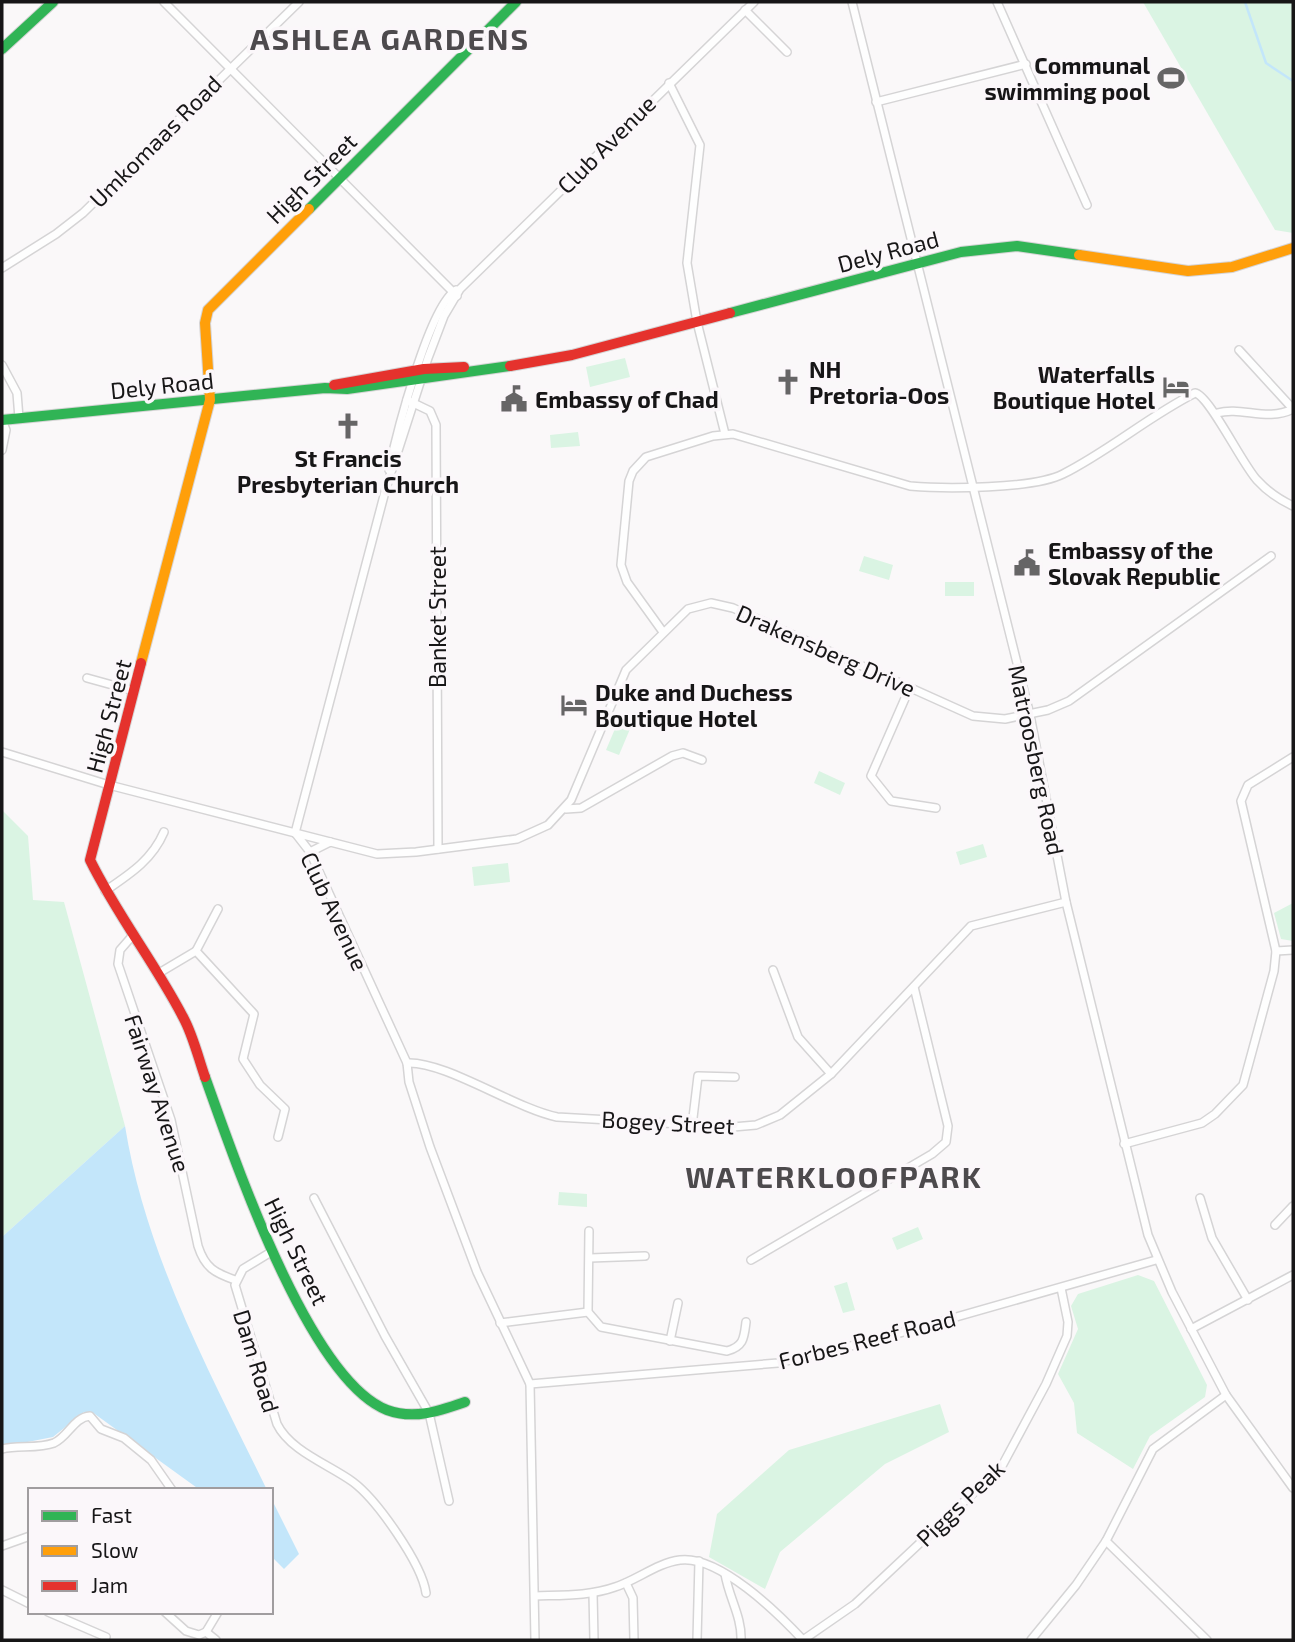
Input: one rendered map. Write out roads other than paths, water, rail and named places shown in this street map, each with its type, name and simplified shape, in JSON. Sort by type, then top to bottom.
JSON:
[{"type":"street","points":[[2,49],[50,2]]},
{"type":"street","points":[[164,2],[189,23]]},
{"type":"street","points":[[171,2],[457,292]]},
{"type":"street","name":"Umkomaas Road","points":[[2,268],[56,234],[83,213],[231,65],[299,2]]},
{"type":"street","name":"High Street","points":[[465,1402],[448,1410],[412,1415],[387,1409],[353,1388],[330,1356],[271,1252],[185,1020],[90,860],[210,400],[205,323],[208,310],[516,2]]},
{"type":"street","name":"Club Avenue","points":[[535,1640],[530,1384],[500,1323],[430,1147],[409,1082],[407,1063],[310,852],[295,833],[386,488],[396,435],[438,315],[457,292],[754,2]]},
{"type":"street","name":"Matroosberg Road","points":[[852,2],[1030,715],[1066,902],[1124,1144],[1156,1260],[1226,1395],[1293,1488]]},
{"type":"street","points":[[997,2],[1087,205]]},
{"type":"street","points":[[745,10],[787,52]]},
{"type":"street","points":[[876,102],[1026,64]]},
{"type":"street","points":[[669,83],[700,145],[687,262],[697,322],[724,434]]},
{"type":"street","name":"Dely Road","points":[[2,420],[325,388],[346,389],[419,374],[496,368],[572,355],[961,252],[1017,246],[1166,270],[1209,271],[1268,258],[1293,248]]},
{"type":"street","points":[[1217,413],[1230,410],[1278,415],[1293,409],[1238,350]]},
{"type":"street","points":[[2,365],[17,393],[19,418]]},
{"type":"street","points":[[663,632],[623,574],[622,551],[630,476],[638,464],[652,453],[724,434],[757,439],[910,486],[1034,482],[1062,475],[1194,393],[1203,395],[1217,413],[1227,437],[1256,480],[1269,492],[1293,506]]},
{"type":"street","name":"Banket Street","points":[[410,401],[433,415],[436,434],[438,849]]},
{"type":"street","points":[[2,420],[6,430],[2,450]]},
{"type":"street","name":"Drakensberg Drive","points":[[2,752],[109,786],[377,854],[438,849],[529,836],[548,825],[566,809],[620,679],[688,609],[721,603],[983,719],[1030,715],[1069,701],[1271,556]]},
{"type":"street","points":[[87,678],[134,691]]},
{"type":"street","points":[[910,687],[871,776],[891,800],[936,808]]},
{"type":"street","points":[[566,809],[581,808],[673,756],[683,753],[702,760]]},
{"type":"street","points":[[1124,1144],[1202,1123],[1215,1114],[1243,1085],[1271,984],[1276,951],[1241,801],[1248,785],[1293,757]]},
{"type":"street","points":[[106,891],[144,863],[156,849],[164,832]]},
{"type":"street","points":[[310,852],[330,842]]},
{"type":"street","name":"Bogey Street","points":[[407,1063],[434,1068],[547,1115],[692,1126],[733,1127],[767,1122],[795,1104],[831,1074],[971,926],[1066,902]]},
{"type":"street","points":[[159,973],[197,951],[218,909]]},
{"type":"street","name":"Fairway Avenue","points":[[134,934],[120,950],[118,964],[148,1061],[171,1120],[198,1246],[202,1259],[211,1271],[235,1280]]},
{"type":"street","points":[[1276,951],[1293,950]]},
{"type":"street","points":[[197,951],[254,1014],[243,1059],[260,1085],[285,1109],[278,1138]]},
{"type":"street","points":[[774,970],[798,1037],[831,1074]]},
{"type":"street","points":[[751,1260],[932,1154],[946,1142],[948,1126],[914,987]]},
{"type":"street","points":[[692,1126],[698,1076],[735,1077]]},
{"type":"street","points":[[314,1198],[385,1336],[429,1413],[449,1501]]},
{"type":"street","points":[[1200,1198],[1212,1238],[1248,1300]]},
{"type":"street","points":[[1275,1225],[1293,1206]]},
{"type":"street","points":[[589,1231],[588,1311],[601,1327],[727,1351],[743,1342],[746,1322]]},
{"type":"street","name":"Dam Road","points":[[271,1252],[243,1269],[235,1280],[236,1292],[280,1430],[290,1441],[365,1493],[415,1564],[426,1593]]},
{"type":"street","points":[[590,1258],[645,1256]]},
{"type":"street","name":"Forbes Reef Road","points":[[530,1384],[778,1363],[1061,1289],[1156,1260]]},
{"type":"street","points":[[1191,1329],[1293,1275]]},
{"type":"street","name":"Piggs Peak","points":[[803,1640],[855,1604],[1007,1460],[1067,1336],[1068,1322],[1061,1289]]},
{"type":"street","points":[[670,1341],[678,1303]]},
{"type":"street","points":[[500,1323],[588,1311]]},
{"type":"street","points":[[1031,1640],[1076,1585],[1106,1541],[1153,1449],[1226,1395]]},
{"type":"street","points":[[2,1449],[50,1445],[58,1441],[80,1418],[90,1416],[101,1429],[124,1438],[151,1460],[171,1488]]},
{"type":"street","points":[[2,1546],[28,1537]]},
{"type":"street","points":[[1106,1541],[1207,1640]]},
{"type":"street","points":[[535,1596],[593,1593],[626,1583],[670,1562],[699,1561],[724,1573],[761,1601],[803,1640]]},
{"type":"street","points":[[697,1640],[699,1561]]},
{"type":"street","points":[[724,1573],[730,1601],[741,1627],[741,1640]]},
{"type":"street","points":[[626,1583],[633,1598],[634,1640]]},
{"type":"street","points":[[2,1590],[28,1603]]},
{"type":"street","points":[[593,1593],[594,1640]]},
{"type":"street","points":[[53,1614],[106,1637]]},
{"type":"street","points":[[167,1614],[192,1634],[206,1632],[216,1640]]},
{"type":"street","points":[[206,1632],[217,1614]]},
{"type":"water","points":[[125,1126],[148,1221],[164,1267],[182,1313],[266,1488],[197,1488],[92,1412],[84,1412],[53,1437],[2,1447],[2,1237]]},
{"type":"water","points":[[273,1502],[299,1554],[284,1569],[273,1558]]},
{"type":"waterway","points":[[1245,2],[1266,63],[1293,81]]},
{"type":"place","name":"Communal swimming pool","points":[[1171,78]]},
{"type":"place","name":"NH Pretoria-Oos","points":[[788,382]]},
{"type":"place","name":"Waterfalls Boutique Hotel","points":[[1176,387]]},
{"type":"place","name":"Embassy of Chad","points":[[514,399]]},
{"type":"place","name":"St Francis Presbyterian Church","points":[[348,426]]},
{"type":"place","name":"Embassy of the Slovak Republic","points":[[1027,563]]},
{"type":"place","name":"Duke and Duchess Boutique Hotel","points":[[574,705]]},
{"type":"district","name":"ASHLEA GARDENS","points":[[390,38]]},
{"type":"district","name":"WATERKLOOFPARK","points":[[834,1176]]}]
